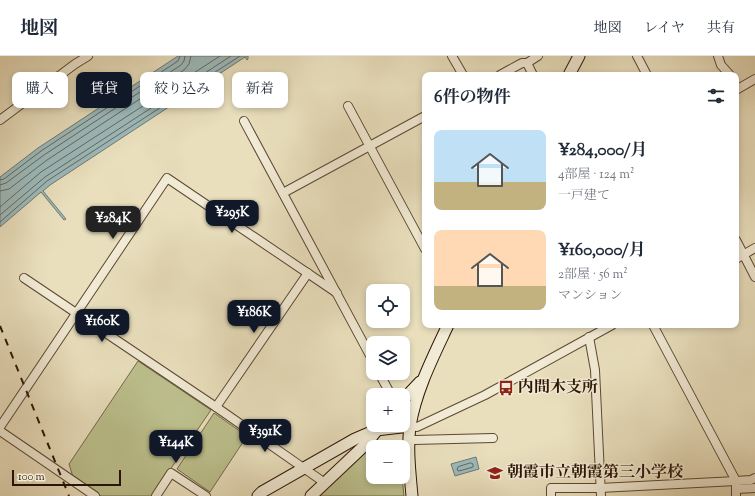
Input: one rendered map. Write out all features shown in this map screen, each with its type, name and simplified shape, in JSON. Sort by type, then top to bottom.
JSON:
[{"type":"street","points":[[0,120],[88,56]]},
{"type":"street","points":[[452,56],[461,72]]},
{"type":"street","points":[[506,72],[522,63],[527,63],[538,56]]},
{"type":"street","points":[[570,72],[578,56]]},
{"type":"street","points":[[637,56],[645,72]]},
{"type":"street","points":[[718,56],[720,65],[727,72]]},
{"type":"street","points":[[527,63],[532,72]]},
{"type":"street","points":[[739,86],[755,79]]},
{"type":"street","points":[[348,106],[422,243]]},
{"type":"street","points":[[283,193],[422,118]]},
{"type":"street","points":[[244,121],[366,348]]},
{"type":"street","points":[[0,427],[168,178],[337,294]]},
{"type":"street","points":[[739,245],[755,277]]},
{"type":"street","points":[[739,257],[755,248]]},
{"type":"street","points":[[216,407],[308,273]]},
{"type":"street","points":[[24,278],[216,407],[325,483]]},
{"type":"street","points":[[447,328],[424,379],[410,426],[417,427],[485,394],[606,328]]},
{"type":"street","points":[[655,328],[736,489]]},
{"type":"street","points":[[589,337],[595,370],[600,492]]},
{"type":"street","points":[[410,393],[424,379]]},
{"type":"street","points":[[0,432],[95,496]]},
{"type":"street","points":[[258,496],[262,492],[355,439],[370,432]]},
{"type":"street","points":[[311,496],[367,444],[376,432]]},
{"type":"street","points":[[410,432],[409,466],[412,496]]},
{"type":"street","points":[[409,438],[414,440],[493,438]]},
{"type":"street","points":[[156,496],[171,473],[206,496]]},
{"type":"street","points":[[736,489],[755,478]]},
{"type":"street","points":[[551,496],[551,488],[600,492],[755,488]]},
{"type":"green space","points":[[138,361],[211,410],[152,496],[101,496],[73,477],[69,464]]},
{"type":"green space","points":[[214,413],[247,436],[210,492],[177,469]]},
{"type":"green space","points":[[366,451],[366,484],[403,484],[404,496],[318,496]]},
{"type":"water","points":[[178,56],[248,56],[247,60],[245,57],[222,72],[154,72]]},
{"type":"water","points":[[140,81],[140,108],[167,108],[43,191],[66,219],[64,220],[41,192],[0,227],[0,177],[38,148],[99,108],[132,108],[132,86]]},
{"type":"water","points":[[476,457],[479,469],[455,476],[451,464]]},
{"type":"railway","points":[[0,326],[69,496]]},
{"type":"place","name":"内間木支所","points":[[506,388]]},
{"type":"place","name":"朝霞市立朝霞第三小学校","points":[[495,473]]}]
